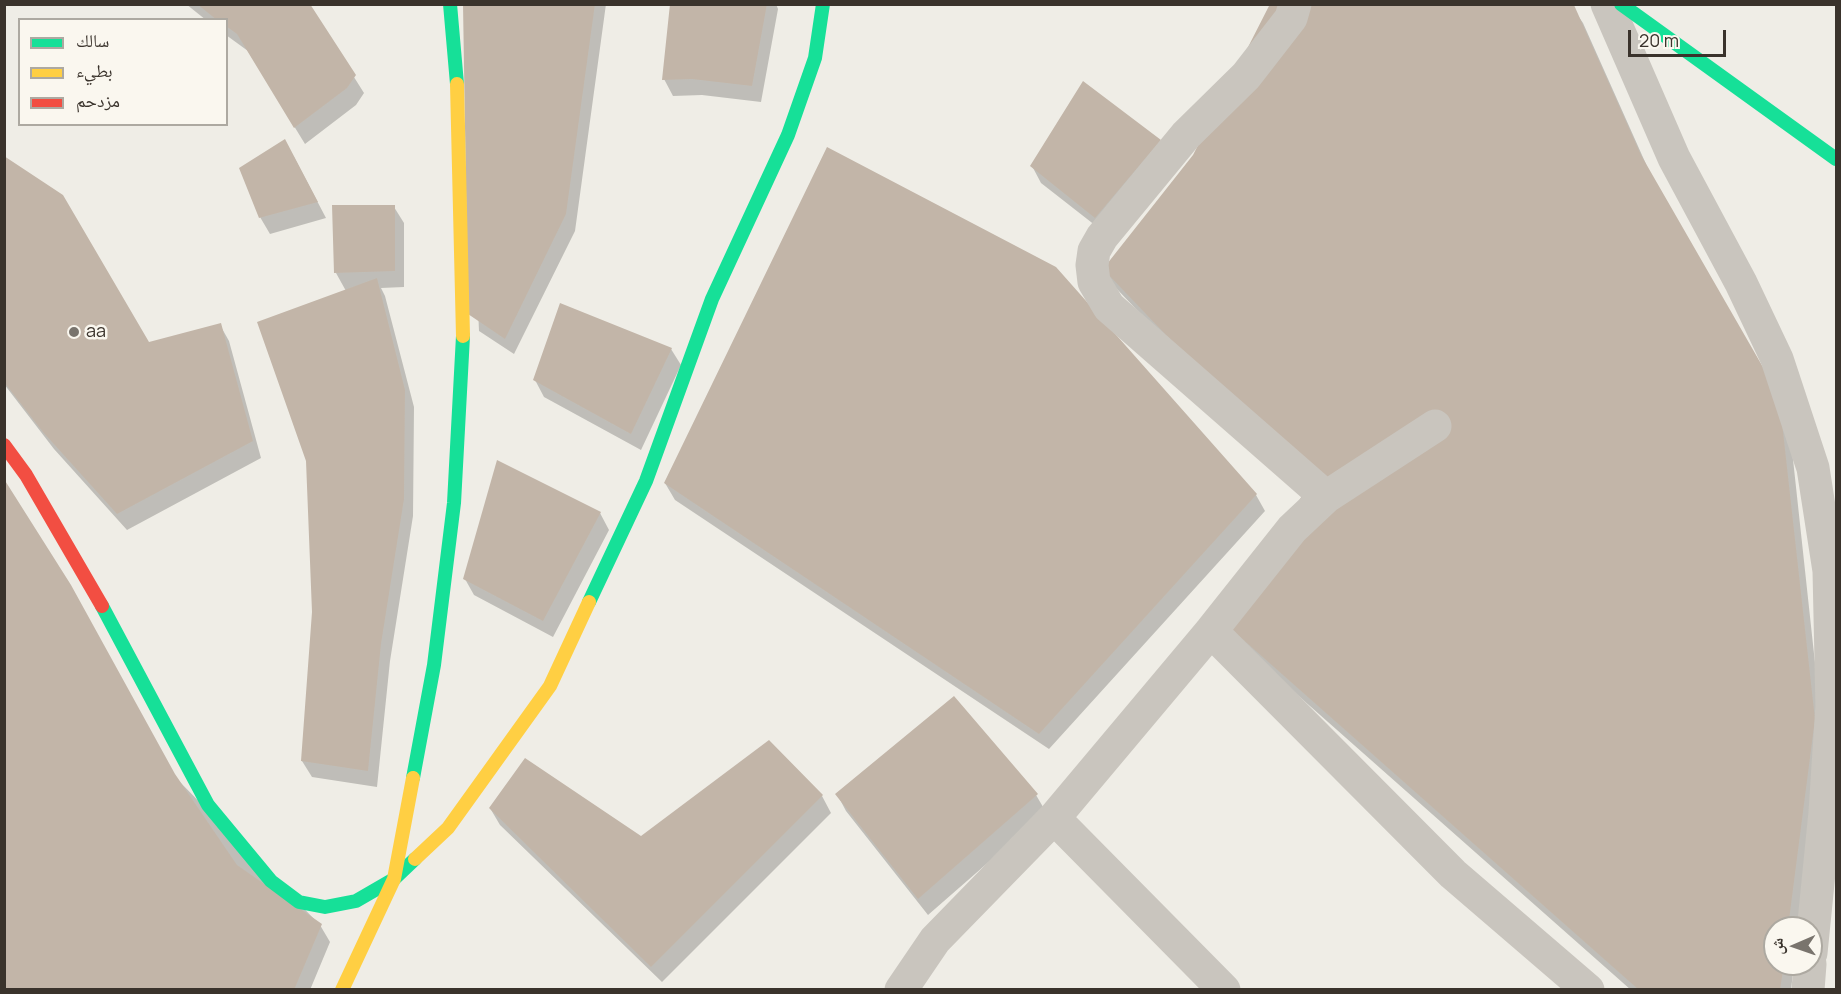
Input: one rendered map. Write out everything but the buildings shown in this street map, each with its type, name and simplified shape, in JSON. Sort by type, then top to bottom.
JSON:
[{"type":"street","points":[[342,990],[394,879],[434,665],[454,492],[463,346],[459,97],[450,4]]},
{"type":"street","points":[[4,445],[26,475],[91,586],[208,805],[271,881],[299,902],[325,907],[356,901],[394,879],[448,828],[550,686],[646,481],[712,299],[788,135],[815,58],[823,4]]},
{"type":"street","points":[[1295,4],[1291,18],[1246,76],[1186,135],[1102,237],[1094,251],[1092,265],[1094,282],[1109,308],[1326,497]]},
{"type":"street","points":[[1607,4],[1674,158],[1741,283],[1777,359],[1813,468],[1828,571],[1832,705],[1825,813],[1815,916]]},
{"type":"street","points":[[1620,4],[1795,127],[1836,159]]},
{"type":"street","points":[[901,990],[935,940],[1054,818],[1211,632],[1292,529],[1326,497],[1435,426]]},
{"type":"street","points":[[1211,632],[1453,874],[1588,990]]},
{"type":"street","points":[[1054,818],[1224,990]]},
{"type":"traffic: fast","points":[[450,4],[457,84]]},
{"type":"traffic: fast","points":[[589,602],[646,481],[712,299],[788,135],[815,58],[823,4]]},
{"type":"traffic: fast","points":[[1621,4],[1836,159]]},
{"type":"traffic: fast","points":[[413,778],[434,665],[454,503],[463,336]]},
{"type":"traffic: fast","points":[[102,606],[208,805],[271,881],[299,902],[325,907],[356,901],[394,879],[415,859]]},
{"type":"traffic: slow","points":[[457,84],[463,336]]},
{"type":"traffic: slow","points":[[415,859],[448,828],[550,686],[589,602]]},
{"type":"traffic: slow","points":[[342,990],[394,879],[413,778]]},
{"type":"traffic: jam","points":[[4,445],[26,475],[102,606]]},
{"type":"place","name":"aa","points":[[74,332]]}]
